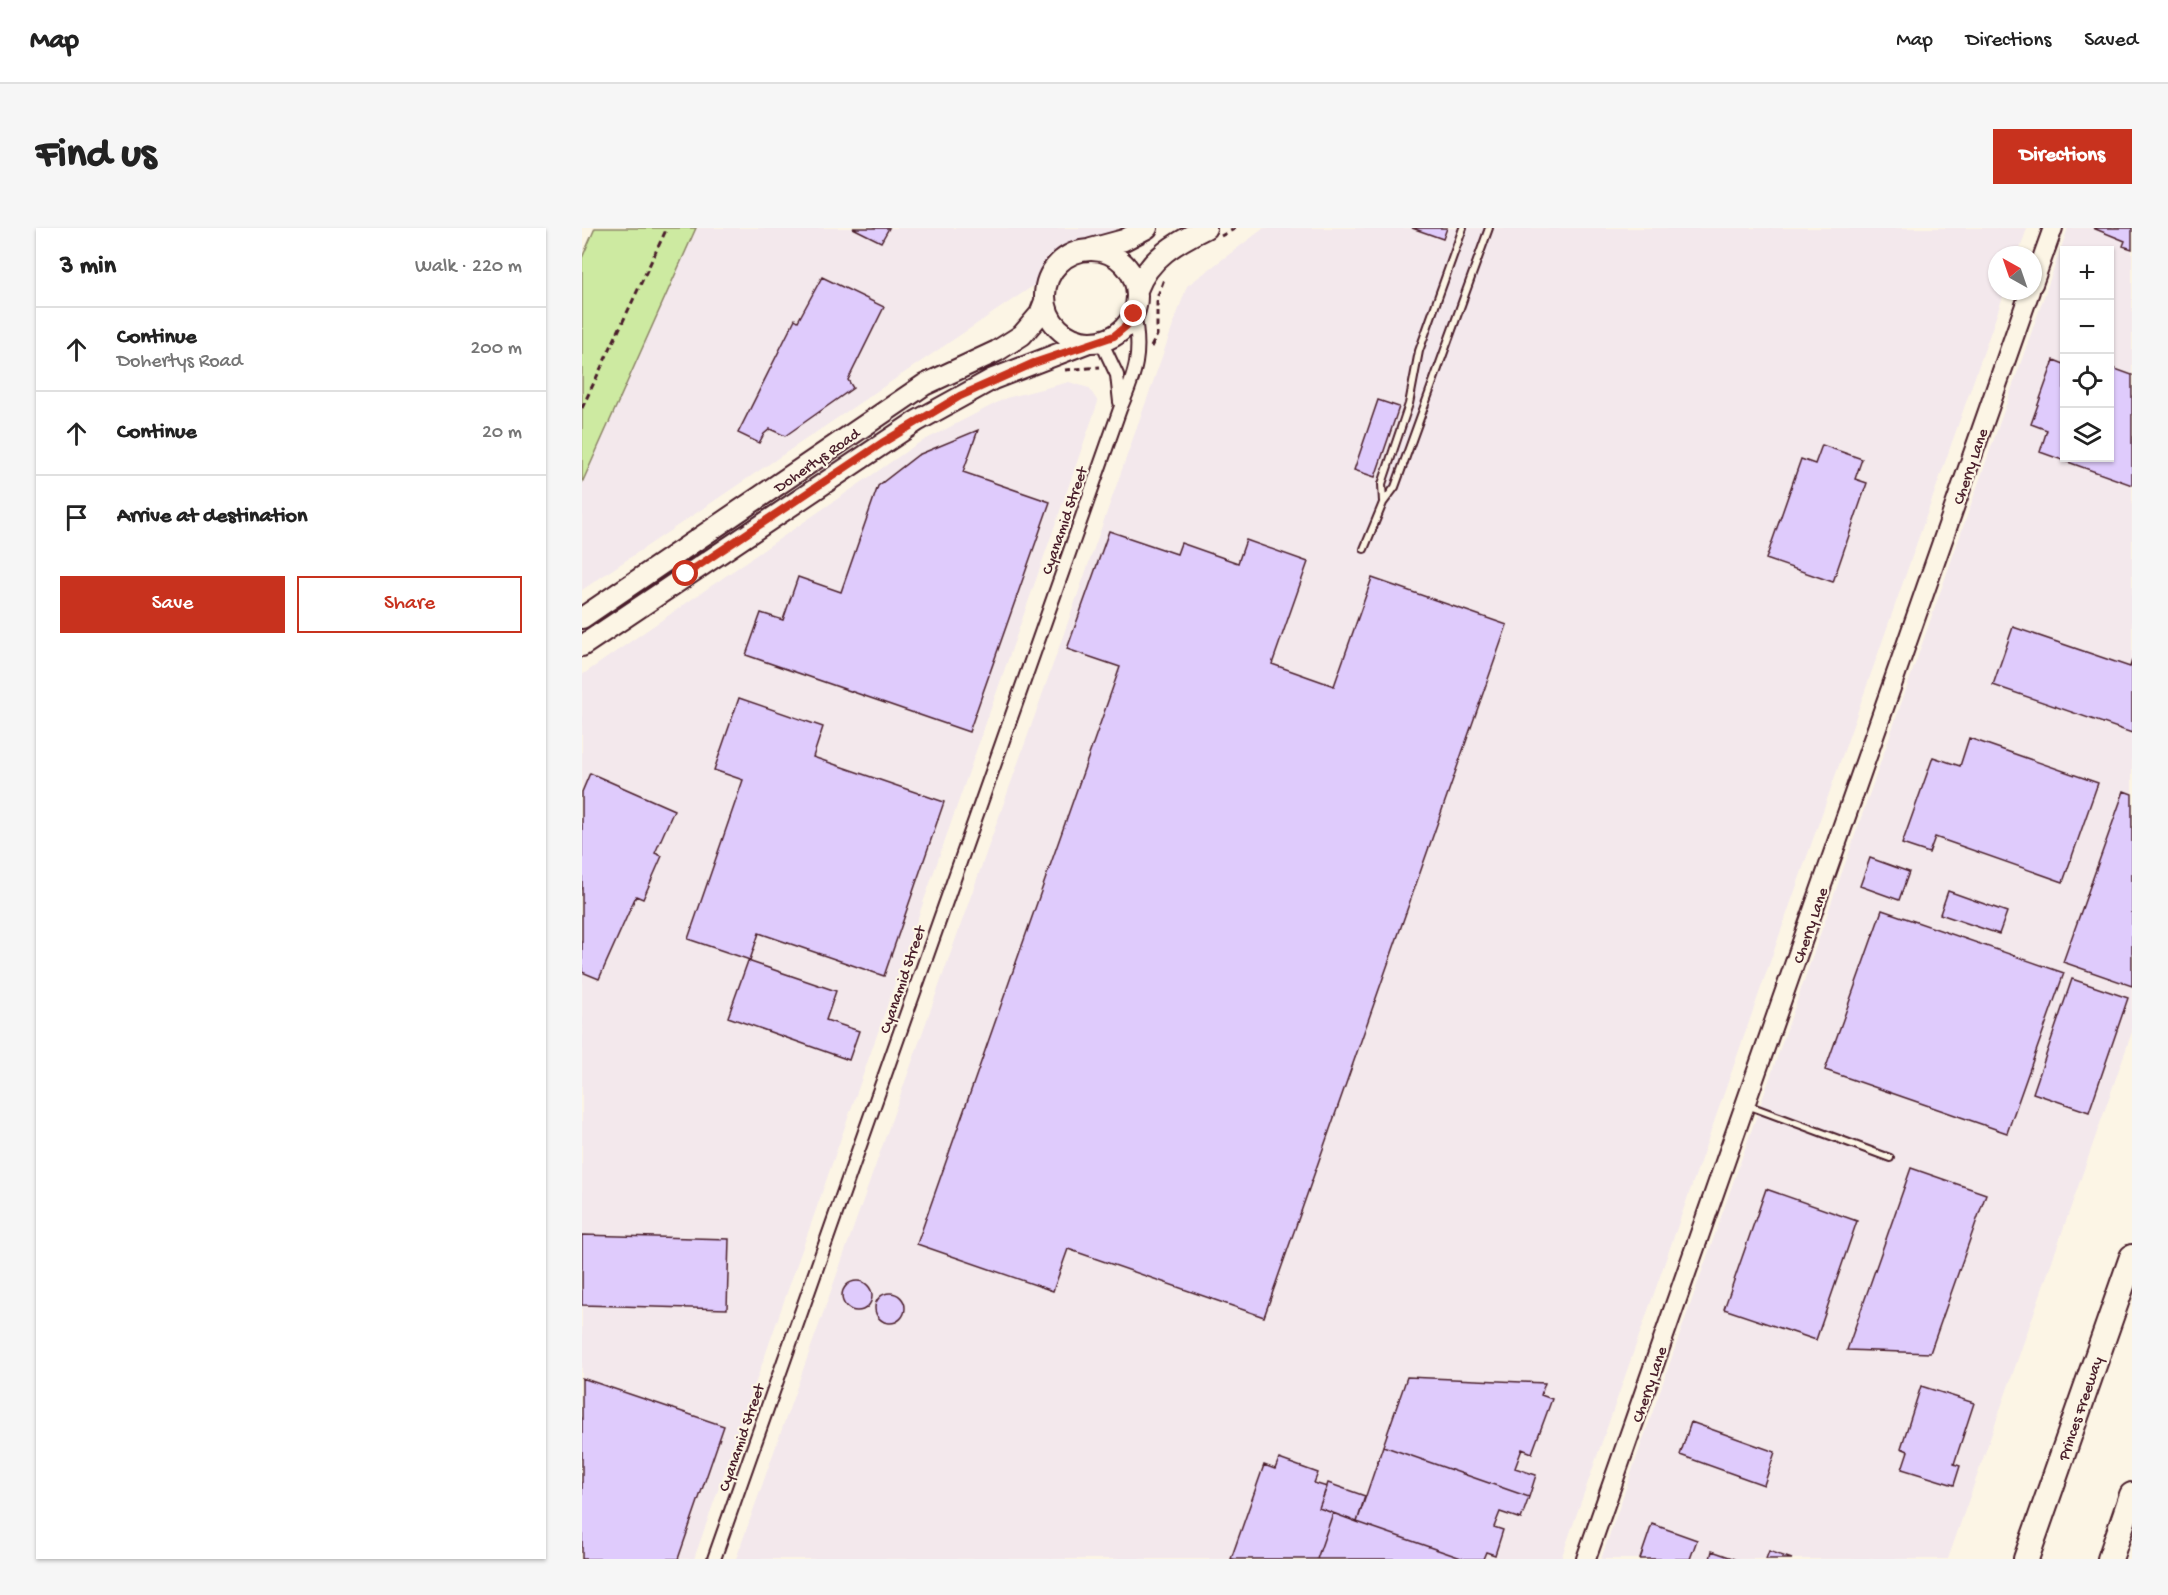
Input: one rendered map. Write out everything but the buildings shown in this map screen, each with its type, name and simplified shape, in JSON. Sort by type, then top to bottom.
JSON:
[{"type":"highway","name":"Princes Freeway","points":[[2026,1559],[2132,1257]]},
{"type":"highway","points":[[2110,1559],[2132,1495]]},
{"type":"main road","points":[[1147,228],[1124,240],[1072,254],[1057,265],[1050,276],[1045,301],[1048,314],[1060,329],[1076,340],[1095,341],[1120,331],[1134,314],[1137,290],[1144,276],[1160,256],[1210,234]]},
{"type":"main road","points":[[1091,249],[1105,251],[1127,266],[1137,290]]},
{"type":"main road","name":"Dohertys Road","points":[[582,618],[924,385],[997,351],[1022,335],[1040,314],[1045,301]]},
{"type":"main road","name":"Dohertys Road","points":[[582,646],[917,421],[993,380],[1095,341]]},
{"type":"street","points":[[2042,257],[2052,228]]},
{"type":"street","name":"Cherry Lane","points":[[1586,1559],[2027,300]]},
{"type":"street","name":"Cyanamid Street","points":[[714,1559],[1120,409],[1135,376],[1139,339],[1134,314]]},
{"type":"street","name":"Cyanamid Street","points":[[1095,341],[1119,381],[1120,409]]},
{"type":"lane","points":[[1383,503],[1382,484],[1409,404],[1419,351],[1463,228]]},
{"type":"lane","points":[[1364,549],[1383,503],[1395,487],[1489,228]]},
{"type":"lane","points":[[1746,1105],[1890,1158]]},
{"type":"path","points":[[582,408],[667,228]]},
{"type":"path","points":[[1210,234],[1236,228]]},
{"type":"path","points":[[1150,348],[1157,335],[1157,298],[1167,274]]},
{"type":"shaded area","points":[[696,228],[1119,228],[582,590],[582,483]]},
{"type":"shaded area","points":[[1264,228],[2027,228],[2021,246],[1988,246],[1988,300],[2002,300],[1561,1559],[736,1559],[1187,286]]},
{"type":"shaded area","points":[[2068,228],[2132,228],[2132,1032],[1948,1559],[1601,1559],[2060,251],[2060,462],[2114,462],[2114,246],[2062,246]]},
{"type":"shaded area","points":[[1069,382],[1089,388],[1098,402],[694,1559],[582,1559],[582,675],[917,444],[1006,398]]},
{"type":"green space","points":[[595,228],[696,228],[582,483],[582,258]]},
{"type":"route","points":[[686,574],[882,443],[960,396],[1034,363],[1089,342],[1101,341],[1114,336],[1126,326],[1134,314]]}]
